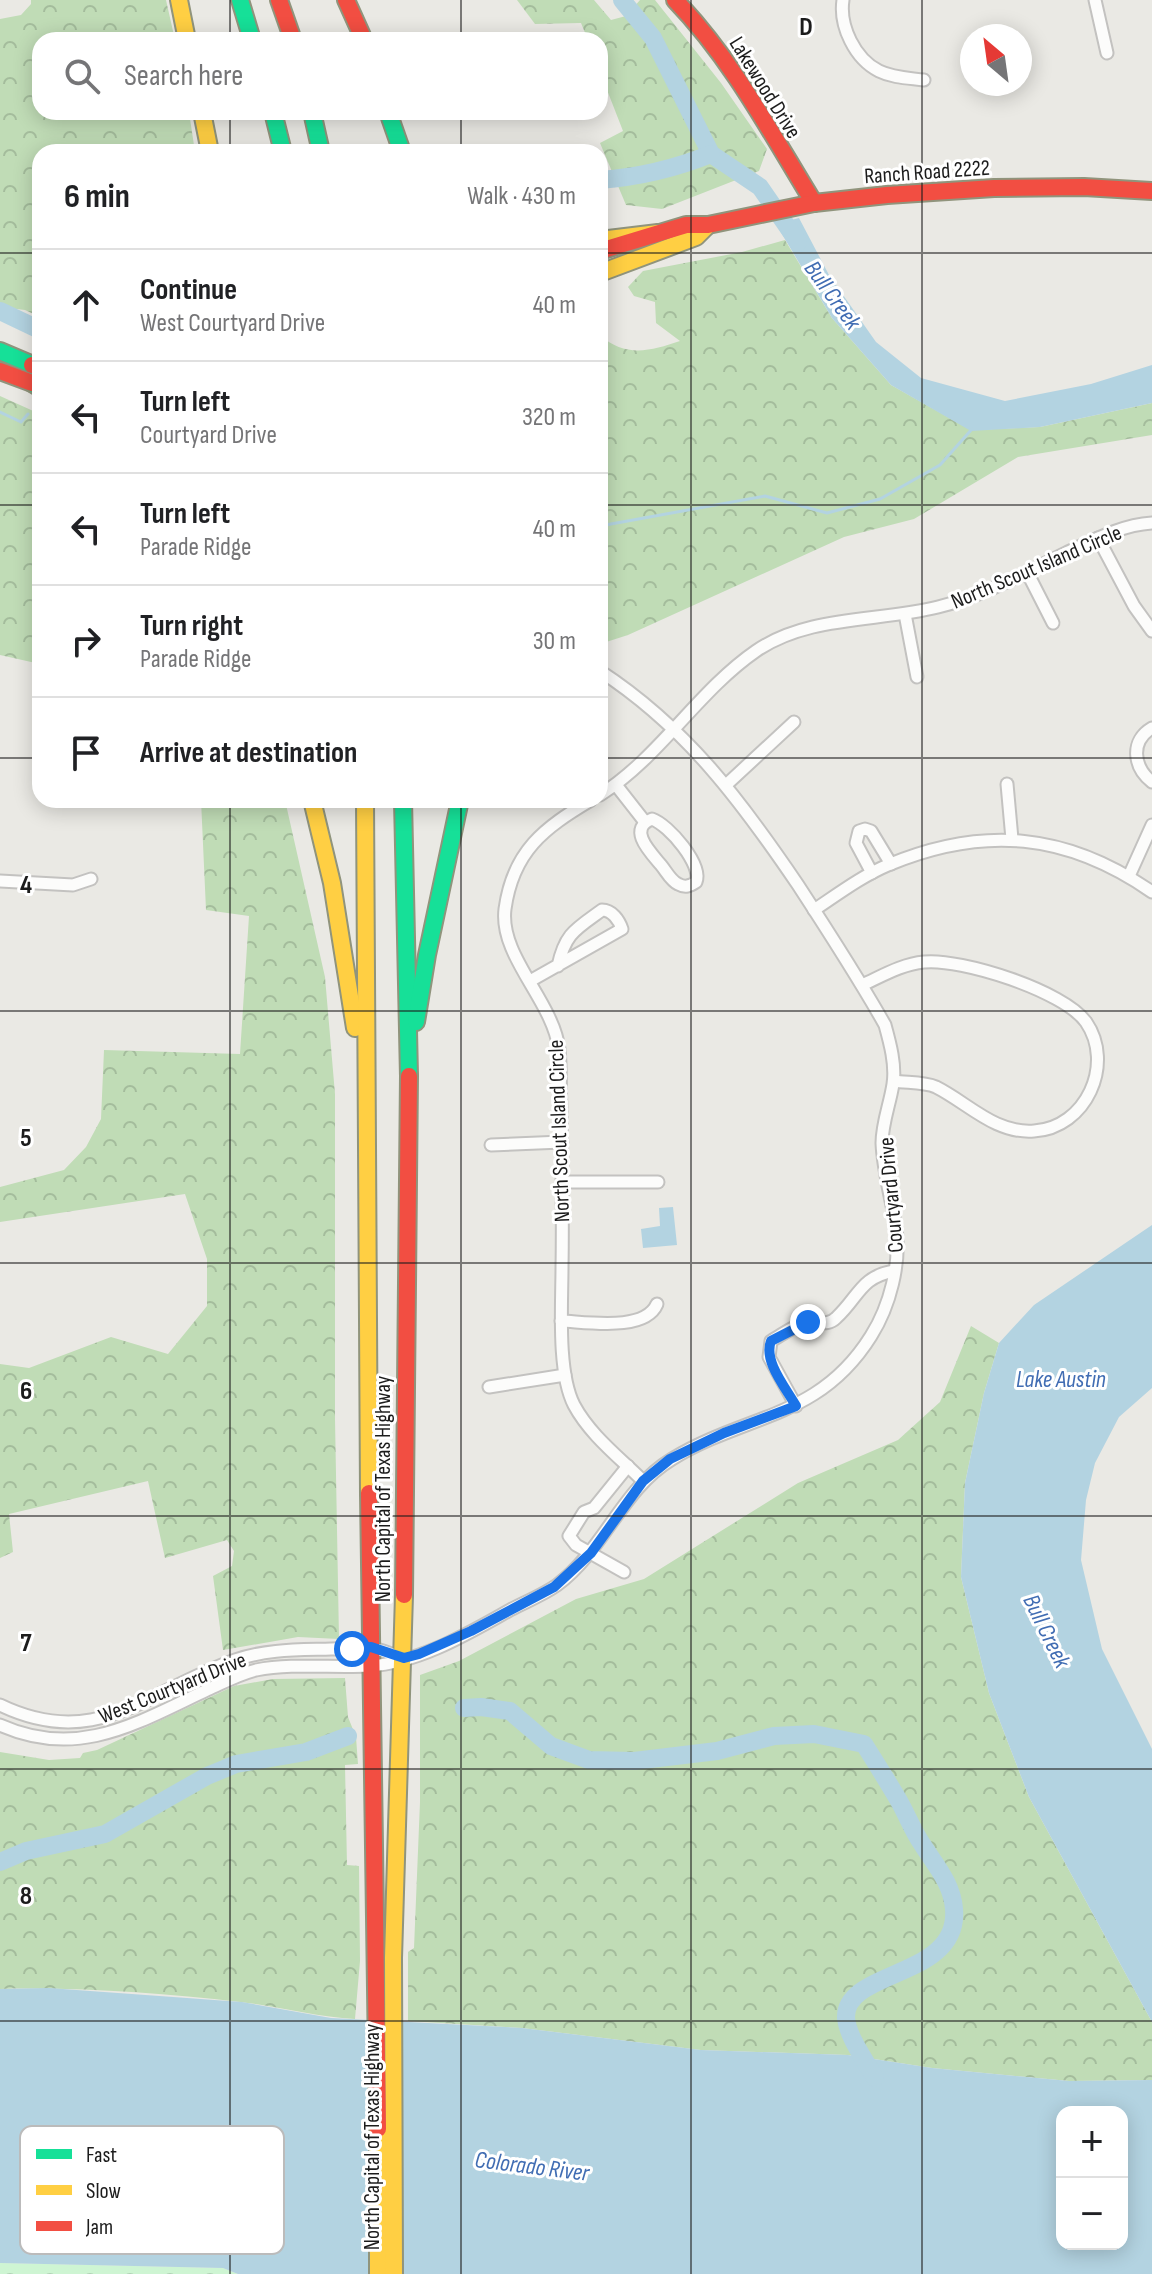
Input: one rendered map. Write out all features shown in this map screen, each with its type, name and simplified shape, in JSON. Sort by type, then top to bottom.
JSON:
[{"type":"main road","points":[[179,0],[185,32]]},
{"type":"main road","points":[[240,0],[250,32]]},
{"type":"main road","points":[[279,0],[290,32]]},
{"type":"main road","points":[[346,0],[360,32]]},
{"type":"main road","name":"Lakewood Drive","points":[[675,0],[726,60],[814,203]]},
{"type":"main road","points":[[204,120],[208,144]]},
{"type":"main road","points":[[275,120],[281,144]]},
{"type":"main road","points":[[314,120],[319,144]]},
{"type":"main road","points":[[391,120],[399,144]]},
{"type":"main road","name":"Ranch Road 2222","points":[[608,249],[686,225],[708,225],[814,203],[994,188],[1084,187],[1152,191]]},
{"type":"main road","name":"Ranch Road 2222","points":[[608,270],[696,237],[708,225]]},
{"type":"main road","points":[[608,239],[658,233]]},
{"type":"main road","points":[[0,351],[32,373]]},
{"type":"main road","points":[[0,371],[32,375]]},
{"type":"main road","points":[[314,808],[332,883],[364,1085]]},
{"type":"main road","name":"North Capital of Texas Highway","points":[[365,808],[364,1085],[371,1666],[386,1958],[394,2274]]},
{"type":"main road","name":"North Capital of Texas Highway","points":[[378,2274],[386,1958],[404,1658],[409,1069],[403,808]]},
{"type":"main road","points":[[409,1069],[427,955],[458,808]]},
{"type":"street","points":[[843,0],[845,29],[866,62],[892,75],[924,80]]},
{"type":"street","points":[[1095,0],[1107,53]]},
{"type":"street","name":"North Scout Island Circle","points":[[608,790],[740,662],[779,637],[821,626],[939,607],[979,593],[1098,538],[1121,529],[1152,523]]},
{"type":"street","points":[[1098,538],[1134,606],[1152,631]]},
{"type":"street","points":[[1027,572],[1053,623]]},
{"type":"street","points":[[905,614],[917,677]]},
{"type":"street","name":"Courtyard Drive","points":[[404,1658],[431,1650],[554,1587],[591,1553],[643,1481],[670,1459],[703,1442],[796,1406],[827,1387],[847,1370],[885,1312],[894,1271],[897,1232],[882,1142],[894,1081],[891,1047],[885,1025],[750,814],[673,728],[643,701],[608,677]]},
{"type":"street","points":[[726,785],[794,722]]},
{"type":"street","points":[[1152,728],[1140,738],[1137,757],[1139,768],[1152,782]]},
{"type":"street","points":[[1007,784],[1012,839]]},
{"type":"street","points":[[616,785],[645,822]]},
{"type":"street","name":"North Scout Island Circle","points":[[578,808],[550,825],[536,840],[515,872],[504,913],[510,943],[554,1030],[559,1047],[563,1182],[561,1321],[569,1392],[581,1417],[643,1481]]},
{"type":"street","points":[[652,819],[663,824],[696,865],[699,877],[696,882],[684,886],[676,884],[640,837],[645,822],[652,819]]},
{"type":"street","points":[[1129,876],[1152,825]]},
{"type":"street","points":[[872,873],[856,843],[859,831],[871,831],[891,864]]},
{"type":"street","points":[[814,910],[891,864],[951,847],[1012,839],[1051,844],[1129,876],[1152,892]]},
{"type":"street","points":[[0,881],[73,885],[91,879]]},
{"type":"street","points":[[530,981],[558,966],[622,929],[620,923],[612,914],[602,910],[569,933],[562,946],[558,966]]},
{"type":"street","points":[[862,985],[901,967],[924,962],[954,962],[978,968],[1033,988],[1067,1006],[1085,1021],[1096,1044],[1098,1060],[1095,1080],[1087,1099],[1056,1127],[1033,1131],[1010,1129],[933,1086],[894,1081]]},
{"type":"street","points":[[491,1145],[562,1142]]},
{"type":"street","points":[[563,1182],[658,1182]]},
{"type":"street","points":[[796,1406],[769,1357],[771,1341],[808,1322],[828,1323],[835,1319],[866,1282],[879,1274],[894,1271]]},
{"type":"street","points":[[561,1321],[635,1322],[653,1312],[657,1304]]},
{"type":"street","points":[[489,1387],[565,1375]]},
{"type":"street","points":[[624,1572],[576,1545],[569,1536],[584,1512],[594,1508],[628,1466]]},
{"type":"street","name":"West Courtyard Drive","points":[[0,1705],[52,1723],[94,1720],[122,1711],[231,1661],[273,1650],[371,1647],[404,1658]]},
{"type":"street","name":"West Courtyard Drive","points":[[0,1725],[30,1736],[69,1740],[96,1737],[129,1726],[253,1671],[288,1667],[371,1666],[404,1658]]},
{"type":"street","points":[[122,1711],[129,1726]]},
{"type":"green space","points":[[31,0],[166,0],[173,32],[32,32],[32,120],[190,120],[194,144],[32,144],[32,313],[0,307],[0,19],[21,15]]},
{"type":"green space","points":[[517,0],[594,0],[611,20],[626,16],[640,0],[655,0],[721,83],[767,149],[759,171],[662,209],[626,205],[608,162],[608,144],[600,143],[623,131],[608,93],[608,32],[585,32],[581,23],[535,24]]},
{"type":"green space","points":[[785,240],[832,318],[891,385],[971,430],[1040,427],[1152,403],[1152,435],[1018,457],[914,519],[844,537],[608,641],[608,341],[629,350],[649,350],[680,341],[656,323],[655,302],[634,296],[628,287],[643,271],[742,252]]},
{"type":"green space","points":[[0,396],[32,410],[32,662],[0,655]]},
{"type":"green space","points":[[201,808],[287,808],[325,977],[335,1094],[339,1639],[298,1637],[223,1650],[213,1576],[232,1566],[234,1551],[227,1540],[165,1558],[148,1481],[9,1514],[13,1552],[0,1558],[0,1364],[29,1368],[111,1337],[168,1354],[207,1306],[207,1259],[185,1194],[0,1222],[0,1187],[64,1170],[86,1147],[101,1119],[104,1050],[240,1054],[249,916],[206,910]]},
{"type":"green space","points":[[971,1326],[999,1343],[984,1393],[965,1483],[961,1577],[989,1693],[1029,1797],[1152,2022],[1152,2080],[1069,2081],[932,2068],[848,2055],[701,2050],[522,2028],[408,2021],[408,1952],[414,1948],[420,1802],[420,1675],[459,1661],[576,1599],[644,1579],[798,1483],[898,1440],[940,1402]]},
{"type":"green space","points":[[345,1678],[348,1717],[356,1737],[358,1764],[345,1765],[347,1865],[359,1866],[360,1961],[355,2019],[180,1996],[90,1990],[0,1989],[0,1752],[49,1760],[80,1758],[83,1753],[97,1750],[234,1686],[273,1679]]},
{"type":"green space","points":[[0,2263],[223,2268],[238,2274],[0,2274]]},
{"type":"water","points":[[799,218],[829,275],[876,342],[921,378],[1005,401],[1091,384],[1152,365],[1152,403],[1040,427],[971,431],[891,385],[832,318],[776,224]]},
{"type":"water","points":[[673,1207],[677,1245],[643,1248],[641,1229],[660,1226],[659,1208]]},
{"type":"water","name":"Lake Austin","points":[[1152,1225],[1152,1388],[1119,1417],[1095,1463],[1086,1500],[1081,1560],[1102,1649],[1152,1749],[1152,2022],[1029,1797],[989,1693],[961,1577],[965,1483],[984,1393],[999,1343],[1034,1305]]},
{"type":"water","name":"Colorado River","points":[[49,1988],[242,2002],[331,2018],[522,2028],[701,2050],[848,2055],[932,2068],[1069,2081],[1152,2080],[1152,2274],[238,2274],[223,2268],[0,2263],[0,1989]]},
{"type":"waterway","name":"Bull Creek","points":[[622,0],[653,38],[711,154],[760,187],[798,242]]},
{"type":"waterway","points":[[608,179],[656,172],[711,154]]},
{"type":"waterway","points":[[0,311],[32,326]]},
{"type":"waterway","points":[[0,412],[21,422],[28,414]]},
{"type":"waterway","points":[[608,525],[765,496],[827,513],[880,499],[940,465],[972,429]]},
{"type":"waterway","points":[[464,1708],[510,1711],[551,1746],[589,1760],[634,1761],[717,1751],[774,1736],[814,1734],[864,1744],[942,1875],[954,1909],[951,1932],[939,1949],[922,1961],[863,1990],[850,2002],[847,2026],[875,2078]]},
{"type":"waterway","points":[[0,1862],[26,1851],[105,1834],[207,1776],[236,1764],[306,1752],[348,1736]]},
{"type":"traffic: fast","points":[[240,0],[250,32]]},
{"type":"traffic: fast","points":[[275,120],[281,144]]},
{"type":"traffic: fast","points":[[314,120],[319,144]]},
{"type":"traffic: fast","points":[[391,120],[399,144]]},
{"type":"traffic: fast","points":[[0,351],[32,365]]},
{"type":"traffic: fast","points":[[403,808],[409,1076]]},
{"type":"traffic: fast","points":[[416,1022],[458,808]]},
{"type":"traffic: slow","points":[[179,0],[185,32]]},
{"type":"traffic: slow","points":[[204,120],[208,144]]},
{"type":"traffic: slow","points":[[608,270],[696,237],[708,225]]},
{"type":"traffic: slow","points":[[608,239],[658,233]]},
{"type":"traffic: slow","points":[[314,808],[332,883],[355,1028]]},
{"type":"traffic: slow","points":[[365,808],[369,1493]]},
{"type":"traffic: slow","points":[[394,2274],[393,1958],[404,1595]]},
{"type":"traffic: slow","points":[[378,2129],[378,2274]]},
{"type":"traffic: jam","points":[[279,0],[290,32]]},
{"type":"traffic: jam","points":[[346,0],[360,32]]},
{"type":"traffic: jam","points":[[675,0],[733,72],[814,203]]},
{"type":"traffic: jam","points":[[608,249],[686,225],[708,225],[814,203],[887,195],[994,188],[1084,187],[1152,191]]},
{"type":"traffic: jam","points":[[0,371],[32,383]]},
{"type":"traffic: jam","points":[[404,1595],[409,1076]]},
{"type":"traffic: jam","points":[[369,1493],[378,2129]]},
{"type":"route","points":[[352,1649],[371,1647],[404,1658],[419,1654],[471,1631],[554,1587],[591,1553],[643,1481],[670,1459],[724,1433],[796,1406],[769,1357],[769,1347],[771,1341],[808,1322]]}]
